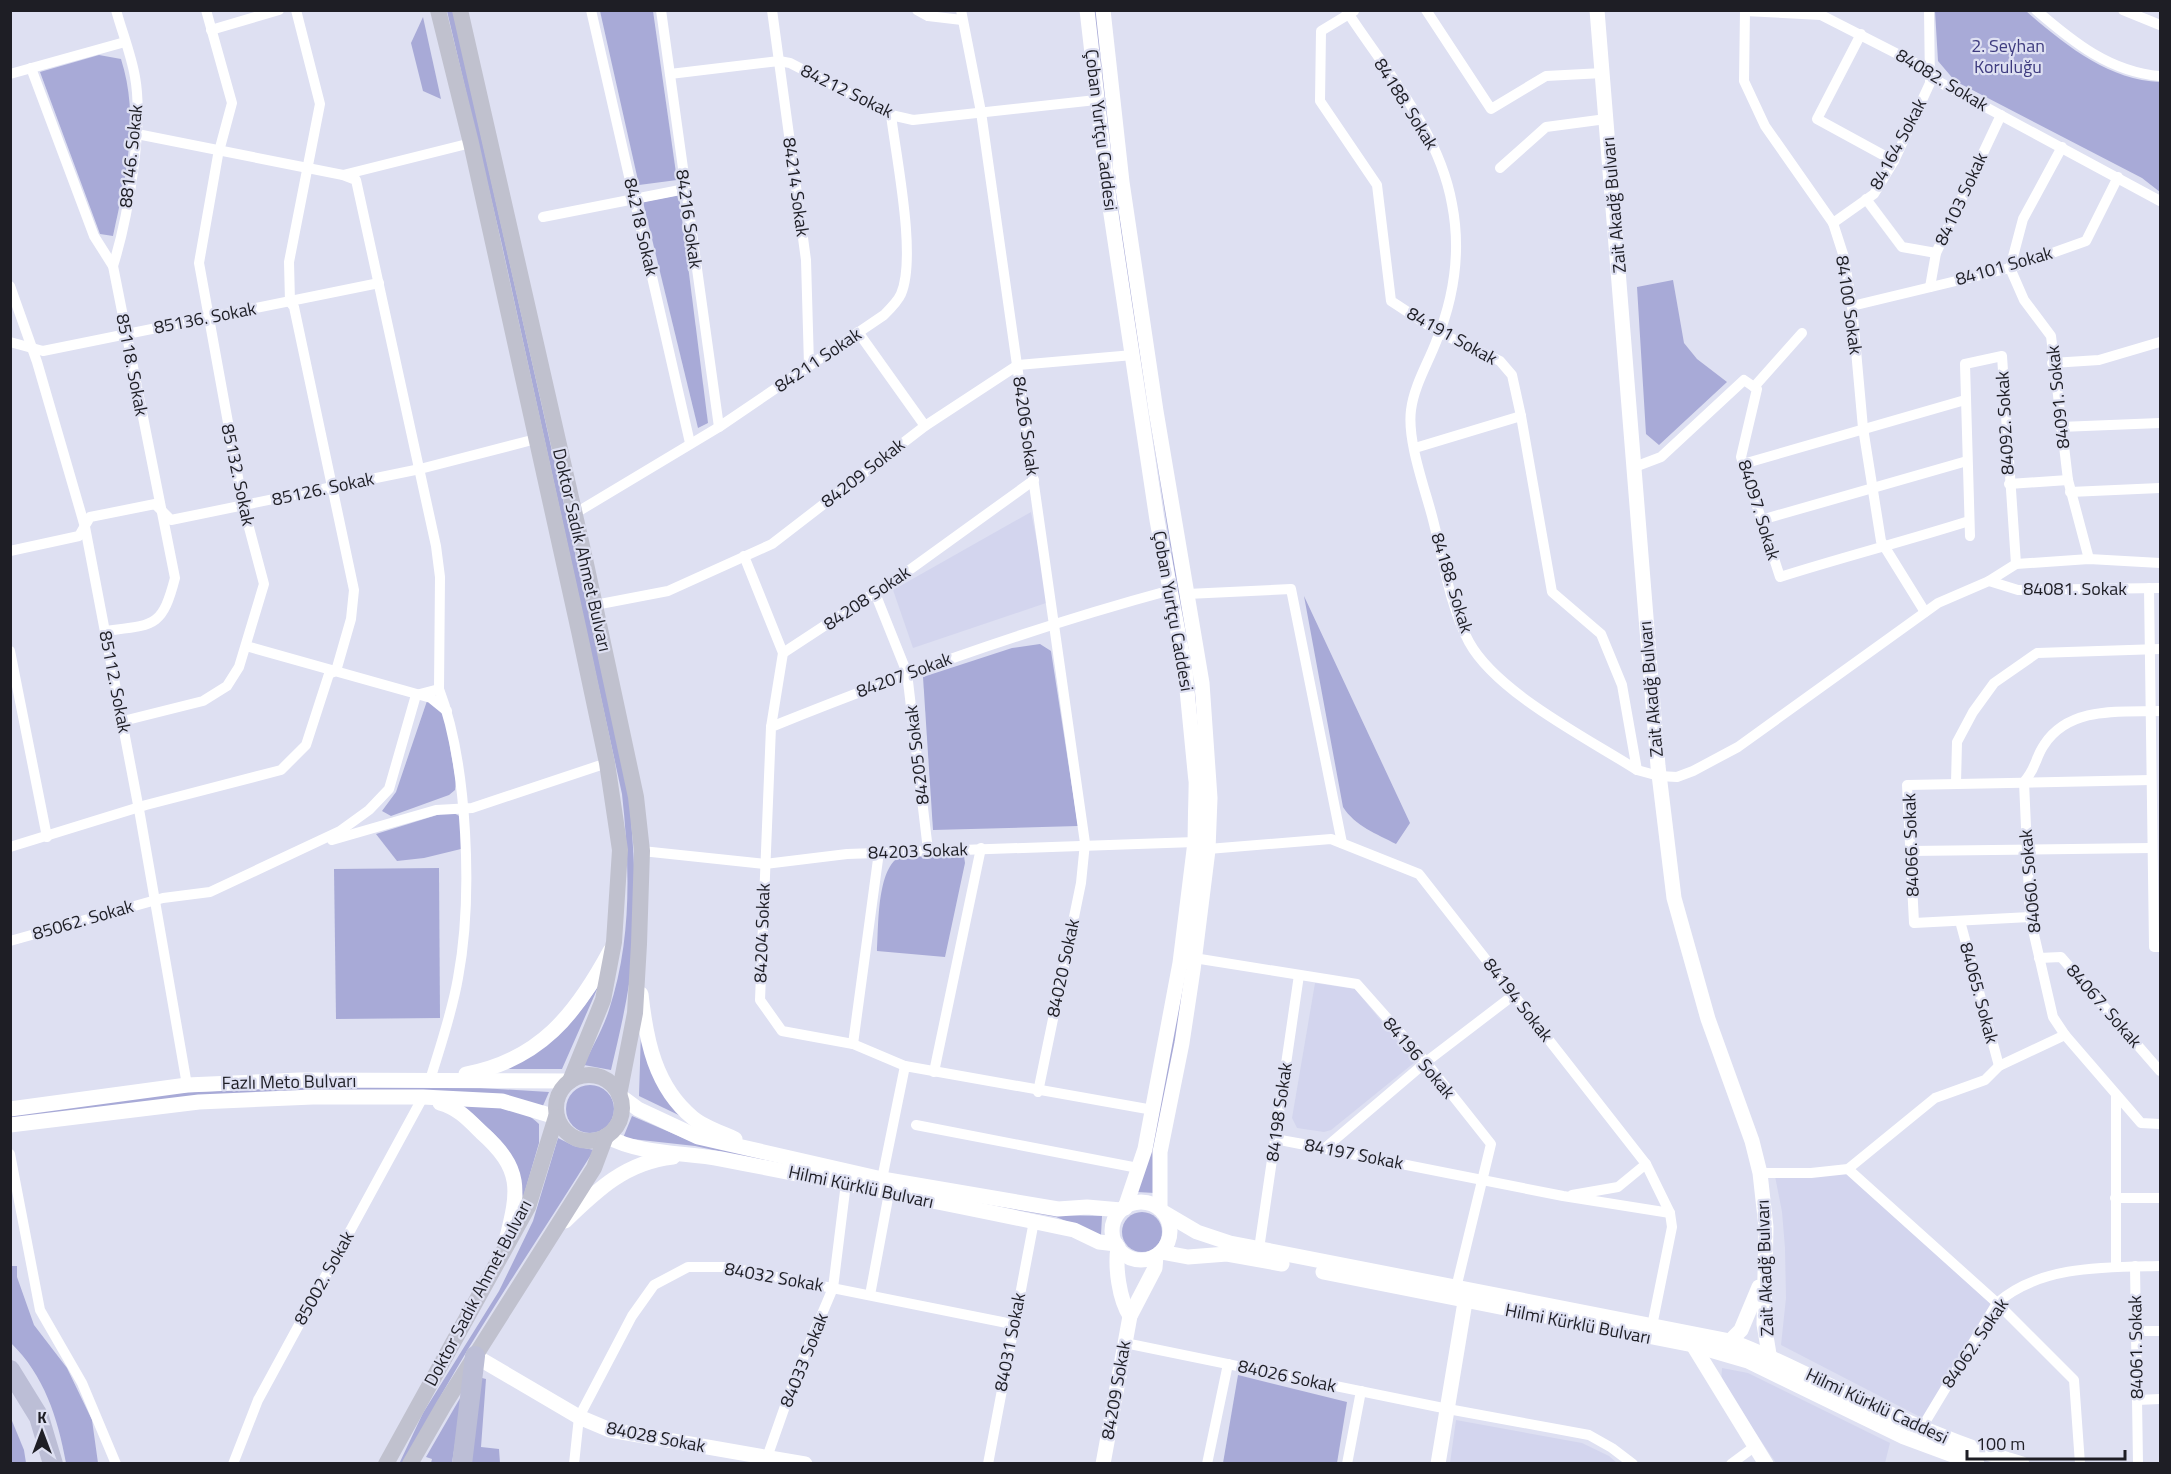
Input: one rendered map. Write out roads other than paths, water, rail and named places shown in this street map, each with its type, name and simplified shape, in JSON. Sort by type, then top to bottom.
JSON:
[{"type":"highway","points":[[462,1464],[475,1356]]},
{"type":"highway","points":[[10,1370],[39,1417],[53,1464]]},
{"type":"highway","points":[[10,1391],[30,1426],[40,1464]]},
{"type":"main road","name":"Doktor Sadık Ahmet Bulvarı","points":[[438,10],[471,143],[607,763],[620,850],[615,942],[603,1000],[570,1081]]},
{"type":"main road","name":"Doktor Sadık Ahmet Bulvarı","points":[[460,10],[630,762],[642,851],[639,944],[635,1013],[619,1095]]},
{"type":"main road","name":"Çoban Yurtçu Caddesi","points":[[1087,10],[1096,100],[1132,355],[1185,669],[1202,845],[1145,1149],[1123,1209]]},
{"type":"main road","name":"Çoban Yurtçu Caddesi","points":[[1103,10],[1122,182],[1156,411],[1202,683],[1208,751],[1194,958],[1182,1043],[1160,1152],[1162,1211]]},
{"type":"main road","name":"Zait Akadğ Bulvarı","points":[[1597,10],[1632,468],[1659,776],[1674,898],[1683,939],[1708,1019],[1752,1141],[1760,1173],[1766,1227],[1763,1276],[1764,1324],[1769,1354]]},
{"type":"main road","points":[[430,1080],[486,1070],[541,1043],[565,1021],[586,993],[615,942]]},
{"type":"main road","points":[[639,944],[645,1030],[661,1079],[694,1119],[759,1151]]},
{"type":"main road","points":[[584,1075],[595,1075],[614,1086],[619,1095],[621,1116],[617,1126],[606,1136],[590,1141],[579,1140],[561,1127],[556,1117],[558,1095],[570,1081],[584,1075]]},
{"type":"main road","name":"Fazlı Meto Bulvarı","points":[[10,1109],[187,1085],[300,1080],[570,1081]]},
{"type":"main road","name":"Hilmi Kürklü Bulvarı","points":[[619,1095],[638,1109],[698,1137],[759,1151],[885,1186],[1074,1230],[1099,1242],[1117,1246]]},
{"type":"main road","name":"Fazlı Meto Bulvarı","points":[[10,1125],[199,1102],[313,1097],[423,1097],[502,1101],[556,1117]]},
{"type":"main road","points":[[423,1097],[456,1108],[501,1150],[511,1169],[516,1199],[502,1257]]},
{"type":"main road","name":"Doktor Sadık Ahmet Bulvarı","points":[[386,1464],[528,1207],[556,1117]]},
{"type":"main road","name":"Doktor Sadık Ahmet Bulvarı","points":[[410,1464],[475,1356],[594,1168],[606,1136]]},
{"type":"main road","name":"Hilmi Kürklü Bulvarı","points":[[606,1136],[625,1146],[693,1154],[846,1183],[1058,1209],[1088,1207],[1123,1209]]},
{"type":"main road","points":[[555,1230],[605,1183],[628,1169],[661,1158],[693,1154]]},
{"type":"main road","points":[[1137,1203],[1147,1203],[1162,1211],[1170,1231],[1169,1240],[1159,1254],[1155,1268],[1130,1316],[1124,1307],[1113,1226],[1123,1209],[1137,1203]]},
{"type":"main road","name":"Hilmi Kürklü Bulvarı","points":[[1162,1211],[1201,1233],[1259,1249],[1730,1341],[1769,1354]]},
{"type":"main road","points":[[1117,1246],[1128,1257],[1137,1259],[1159,1254]]},
{"type":"main road","name":"Hilmi Kürklü Bulvarı","points":[[1159,1254],[1188,1257],[1227,1254],[1693,1345],[1748,1360],[1904,1437],[1977,1464]]},
{"type":"main road","points":[[1730,1341],[1748,1316],[1763,1276]]},
{"type":"main road","points":[[1438,1464],[1465,1302]]},
{"type":"main road","name":"84209 Sokak","points":[[1103,1464],[1130,1316]]},
{"type":"main road","points":[[1693,1345],[1766,1464]]},
{"type":"main road","name":"Hilmi Kürklü Caddesi","points":[[1769,1354],[1921,1429],[1975,1450],[2022,1464]]},
{"type":"main road","name":"84028 Sokak","points":[[475,1356],[579,1418],[610,1430],[765,1460],[805,1464]]},
{"type":"street","name":"88146. Sokak","points":[[113,266],[122,239],[137,134],[135,76],[116,10]]},
{"type":"street","name":"85132. Sokak","points":[[123,721],[203,701],[227,686],[239,668],[264,584],[243,505],[199,263],[232,103],[206,10]]},
{"type":"street","points":[[211,30],[279,10]]},
{"type":"street","points":[[296,10],[320,104],[289,262],[290,302],[294,307],[354,590],[351,619],[336,671]]},
{"type":"street","name":"84218 Sokak","points":[[591,10],[690,442]]},
{"type":"street","name":"84216 Sokak","points":[[661,10],[719,426]]},
{"type":"street","name":"84214 Sokak","points":[[772,10],[806,260],[809,365]]},
{"type":"street","points":[[918,10],[928,16],[961,15]]},
{"type":"street","points":[[1425,10],[1491,109],[1546,76],[1603,73]]},
{"type":"street","name":"84164 Sokak","points":[[1833,223],[1874,194],[1894,161],[1930,83],[1929,10]]},
{"type":"street","points":[[2036,10],[2081,48],[2125,69],[2160,76]]},
{"type":"street","points":[[2123,10],[2160,25]]},
{"type":"street","name":"84082. Sokak","points":[[1745,11],[1821,15],[1923,67],[1941,83],[2160,201]]},
{"type":"street","name":"84100 Sokak","points":[[1745,11],[1744,81],[1765,126],[1833,223],[1844,257],[1852,306],[1863,428],[1882,546],[1925,612]]},
{"type":"street","name":"84188. Sokak","points":[[1350,12],[1431,138],[1444,172],[1452,203],[1457,239],[1450,300],[1411,410],[1416,448],[1459,620],[1486,667],[1506,686],[1637,770],[1659,776],[1677,777],[1738,747],[1819,691],[1938,603],[1989,581]]},
{"type":"street","name":"84191 Sokak","points":[[1350,12],[1321,31],[1320,101],[1377,185],[1391,301],[1440,333],[1500,361],[1512,375],[1552,592],[1601,634],[1622,685],[1637,770]]},
{"type":"street","name":"84206 Sokak","points":[[961,15],[981,112],[1085,843]]},
{"type":"street","points":[[1861,34],[1817,119],[1894,161]]},
{"type":"street","points":[[10,74],[125,42]]},
{"type":"street","name":"84212 Sokak","points":[[670,74],[779,61],[790,63],[891,115],[913,120],[1096,100]]},
{"type":"street","name":"85118. Sokak","points":[[30,68],[94,236],[113,266],[175,578],[167,609],[151,624],[105,631]]},
{"type":"street","name":"84211 Sokak","points":[[574,514],[719,426],[884,315],[901,296],[906,279],[908,250],[891,115]]},
{"type":"street","name":"84103 Sokak","points":[[1930,286],[1936,253],[2001,115]]},
{"type":"street","points":[[1500,168],[1546,127],[1606,119]]},
{"type":"street","points":[[137,134],[343,175],[356,180],[420,469],[440,577],[440,688],[448,712],[463,807],[465,927],[458,979],[430,1080]]},
{"type":"street","points":[[343,175],[471,143]]},
{"type":"street","points":[[2010,268],[2023,219],[2062,147]]},
{"type":"street","name":"84101 Sokak","points":[[1852,306],[2010,268],[2086,241],[2118,177]]},
{"type":"street","points":[[543,217],[685,189]]},
{"type":"street","points":[[1866,199],[1902,247],[1936,253]]},
{"type":"street","name":"84091. Sokak","points":[[2010,268],[2024,300],[2051,336],[2052,363],[2070,492],[2089,559]]},
{"type":"street","name":"85136. Sokak","points":[[10,342],[42,351],[379,283]]},
{"type":"street","name":"85112. Sokak","points":[[10,286],[32,347],[85,527],[139,807],[187,1085]]},
{"type":"street","points":[[858,332],[925,426]]},
{"type":"street","points":[[1632,468],[1661,457],[1744,380],[1754,387],[1802,333]]},
{"type":"street","points":[[2052,363],[2099,360],[2160,342]]},
{"type":"street","name":"84209 Sokak","points":[[595,605],[668,591],[772,544],[925,426],[1018,365],[1132,355]]},
{"type":"street","name":"84092. Sokak","points":[[1965,400],[1965,364],[2002,356],[2016,564]]},
{"type":"street","name":"84097. Sokak","points":[[1754,387],[1757,389],[1741,457],[1780,577],[1882,546]]},
{"type":"street","points":[[1743,464],[1965,400],[1970,536]]},
{"type":"street","points":[[1416,448],[1521,416]]},
{"type":"street","points":[[2060,427],[2160,423]]},
{"type":"street","name":"85126. Sokak","points":[[85,527],[90,517],[155,504],[171,520],[420,469],[536,439]]},
{"type":"street","points":[[1761,520],[1967,461]]},
{"type":"street","name":"84208 Sokak","points":[[783,653],[875,593],[1034,480]]},
{"type":"street","points":[[2009,484],[2068,480]]},
{"type":"street","points":[[2070,492],[2160,488]]},
{"type":"street","points":[[1882,546],[1892,546],[1969,521]]},
{"type":"street","points":[[10,551],[79,536],[85,527]]},
{"type":"street","points":[[744,556],[783,653],[771,727],[765,864]]},
{"type":"street","name":"84081. Sokak","points":[[1989,581],[2016,564],[2089,559],[2160,563]]},
{"type":"street","name":"84081. Sokak","points":[[1989,581],[2018,590],[2160,588]]},
{"type":"street","points":[[2149,588],[2156,649],[2156,711],[2151,780],[2154,947],[2160,947]]},
{"type":"street","points":[[1187,594],[1291,589],[1342,843]]},
{"type":"street","name":"84207 Sokak","points":[[771,727],[907,673],[1054,623],[1171,590]]},
{"type":"street","name":"84205 Sokak","points":[[875,593],[907,673],[928,850]]},
{"type":"street","points":[[246,646],[431,698],[448,712]]},
{"type":"street","points":[[1956,783],[1957,742],[1973,712],[1994,683],[2037,653],[2156,649]]},
{"type":"street","points":[[10,651],[47,837]]},
{"type":"street","points":[[10,847],[139,807],[281,770],[306,745],[329,674],[336,671]]},
{"type":"street","points":[[416,695],[440,688]]},
{"type":"street","points":[[300,850],[354,821],[369,810],[388,789],[416,695]]},
{"type":"street","points":[[2024,782],[2035,770],[2043,745],[2063,724],[2088,714],[2156,711]]},
{"type":"street","points":[[300,850],[436,810],[472,808],[607,763]]},
{"type":"street","name":"84066. Sokak","points":[[2030,917],[1914,922],[1907,785],[2151,780]]},
{"type":"street","name":"84060. Sokak","points":[[2024,782],[2030,917],[2054,1017],[2065,1035],[2141,1123],[2160,1124]]},
{"type":"street","name":"84194 Sokak","points":[[1202,845],[1331,839],[1419,874],[1646,1164],[1670,1213],[1672,1227],[1652,1326]]},
{"type":"street","name":"84203 Sokak","points":[[642,851],[765,864],[879,852],[1085,843],[1202,845]]},
{"type":"street","name":"84020 Sokak","points":[[1038,1092],[1081,883],[1085,843]]},
{"type":"street","points":[[934,1072],[981,848]]},
{"type":"street","points":[[1910,852],[2151,848]]},
{"type":"street","name":"85062. Sokak","points":[[10,941],[156,900],[210,892],[300,850]]},
{"type":"street","points":[[853,1044],[879,852]]},
{"type":"street","name":"84204 Sokak","points":[[765,864],[760,1000],[782,1031],[853,1044],[906,1066],[934,1072],[1038,1092],[1153,1110]]},
{"type":"street","name":"84065. Sokak","points":[[1960,921],[1999,1066]]},
{"type":"street","name":"84067. Sokak","points":[[2039,958],[2061,957],[2160,1071]]},
{"type":"street","name":"84196 Sokak","points":[[1194,958],[1357,984],[1426,1062],[1491,1144],[1456,1288]]},
{"type":"street","name":"84198 Sokak","points":[[1259,1249],[1299,975]]},
{"type":"street","points":[[1426,1062],[1515,994]]},
{"type":"street","points":[[1760,1173],[1811,1173],[1848,1169],[1935,1098],[1985,1080],[1999,1066],[2065,1035]]},
{"type":"street","name":"84197 Sokak","points":[[1275,1139],[1325,1148],[1426,1062]]},
{"type":"street","points":[[870,1295],[885,1186],[906,1066]]},
{"type":"street","points":[[2116,1096],[2116,1267]]},
{"type":"street","name":"85002. Sokak","points":[[233,1464],[258,1400],[423,1097]]},
{"type":"street","points":[[916,1125],[1138,1168]]},
{"type":"street","name":"84197 Sokak","points":[[1275,1139],[1563,1196],[1670,1213]]},
{"type":"street","points":[[10,1154],[40,1310],[82,1383],[116,1464]]},
{"type":"street","points":[[1563,1196],[1618,1187],[1646,1164]]},
{"type":"street","points":[[1848,1169],[1997,1303],[2074,1380],[2080,1464]]},
{"type":"street","name":"84033 Sokak","points":[[765,1460],[796,1375],[833,1288],[846,1183]]},
{"type":"street","points":[[2115,1198],[2160,1198]]},
{"type":"street","name":"84031 Sokak","points":[[988,1464],[1012,1324],[1034,1221]]},
{"type":"street","name":"84061. Sokak","points":[[2135,1266],[2138,1464]]},
{"type":"street","name":"84062. Sokak","points":[[1921,1429],[1997,1303],[2013,1289],[2060,1273],[2116,1267],[2160,1266]]},
{"type":"street","name":"84032 Sokak","points":[[579,1418],[633,1316],[654,1285],[688,1267],[727,1267],[1012,1324]]},
{"type":"street","points":[[2135,1331],[2160,1331]]},
{"type":"street","name":"84026 Sokak","points":[[1125,1344],[1589,1435],[1612,1448],[1633,1464]]},
{"type":"street","points":[[1207,1464],[1228,1364]]},
{"type":"street","points":[[1347,1464],[1361,1391]]},
{"type":"street","points":[[2137,1400],[2160,1399]]},
{"type":"street","points":[[574,1464],[579,1418]]},
{"type":"street","points":[[1731,1464],[1754,1447]]},
{"type":"park label","name":"2. Seyhan Koruluğu","points":[[2008,56]]}]
